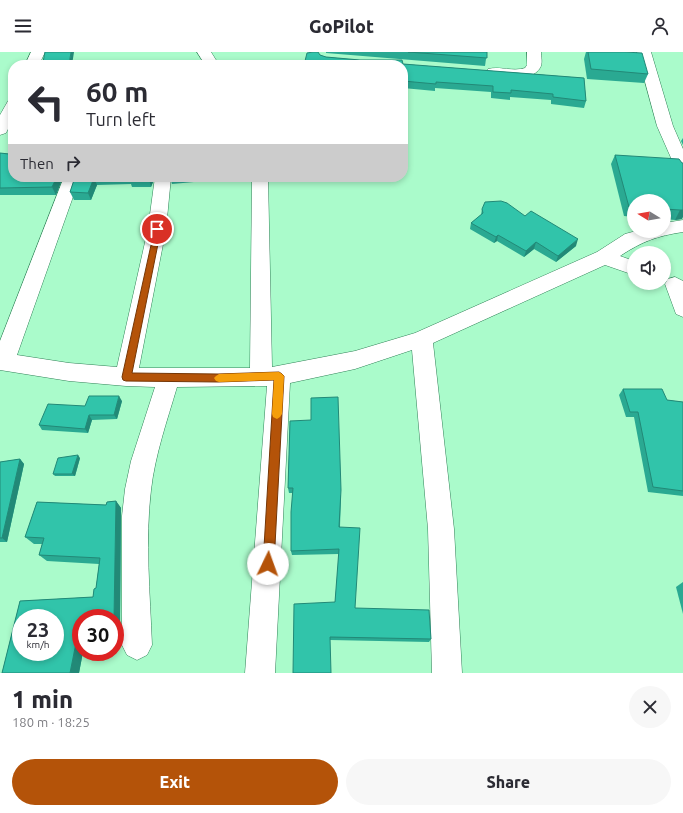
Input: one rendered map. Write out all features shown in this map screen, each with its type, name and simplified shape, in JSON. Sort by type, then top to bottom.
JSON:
[{"type":"street","points":[[480,71],[510,74],[524,73],[533,68],[534,52]]},
{"type":"street","points":[[644,52],[664,126],[683,167]]},
{"type":"street","points":[[0,130],[8,114]]},
{"type":"street","points":[[70,182],[1,361],[69,372],[126,377],[270,377],[355,360],[422,339],[604,257],[635,238]]},
{"type":"street","points":[[126,377],[155,244],[162,182]]},
{"type":"street","points":[[260,182],[270,377],[268,564],[260,673]]},
{"type":"street","points":[[671,228],[683,226]]},
{"type":"street","points":[[604,257],[627,265]]},
{"type":"street","points":[[674,284],[683,309]]},
{"type":"street","points":[[422,339],[441,529],[447,673]]},
{"type":"street","points":[[137,645],[135,516],[138,489],[145,455],[169,378]]},
{"type":"building","points":[[45,52],[71,52],[70,60],[43,60]]},
{"type":"building","points":[[318,52],[320,55],[326,57],[360,60],[305,60],[307,53]]},
{"type":"building","points":[[408,52],[487,52],[487,58]]},
{"type":"building","points":[[588,52],[642,53],[648,74],[591,69]]},
{"type":"building","points":[[408,64],[584,78],[586,101],[553,97],[553,94],[511,90],[511,93],[493,92],[493,86],[436,82],[436,84],[408,81]]},
{"type":"building","points":[[0,153],[8,154],[8,182],[54,182],[52,187],[0,188]]},
{"type":"building","points":[[615,155],[679,159],[683,163],[683,210],[671,209],[671,194],[627,194],[627,200]]},
{"type":"building","points":[[73,182],[92,182],[88,193],[70,192]]},
{"type":"building","points":[[501,201],[507,203],[525,216],[531,211],[578,239],[558,256],[536,242],[526,251],[498,235],[496,237],[471,223],[483,213],[482,209],[485,202]]},
{"type":"building","points":[[623,389],[662,389],[667,400],[683,402],[683,491],[653,487],[638,412],[630,412]]},
{"type":"building","points":[[89,396],[119,396],[114,415],[89,415],[85,429],[39,425],[48,404],[85,406]]},
{"type":"building","points":[[338,397],[341,490],[339,527],[360,528],[355,608],[429,610],[431,639],[330,637],[331,673],[293,673],[294,604],[335,602],[339,549],[291,551],[291,512],[293,488],[288,488],[290,421],[311,420],[311,398]]},
{"type":"building","points":[[78,455],[72,474],[53,474],[58,458]]},
{"type":"building","points":[[20,459],[2,538],[0,538],[0,462]]},
{"type":"building","points":[[116,501],[114,609],[72,609],[72,661],[70,673],[2,673],[12,633],[12,661],[64,661],[64,609],[18,609],[20,601],[93,597],[94,589],[96,588],[100,558],[39,555],[44,538],[25,537],[37,502],[106,505],[107,502]]},
{"type":"slow traffic","points":[[219,378],[279,376],[277,414]]},
{"type":"route","points":[[157,229],[151,265],[126,377],[218,378],[279,376],[268,564]]}]
